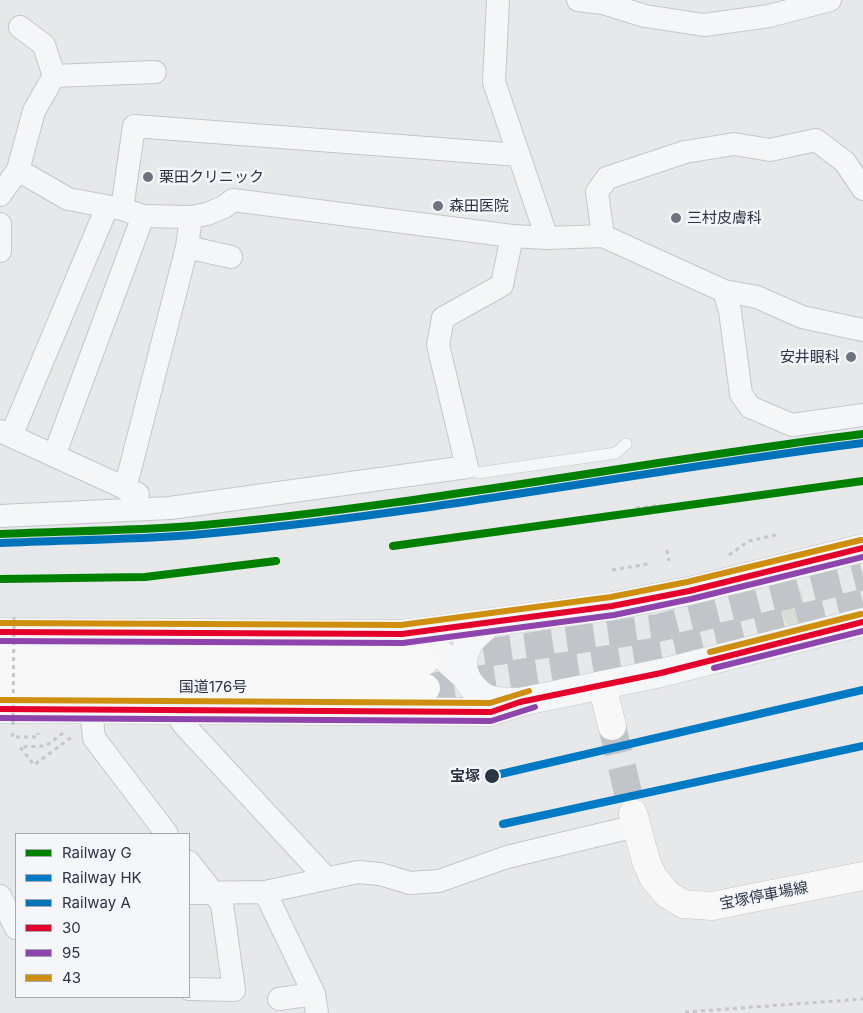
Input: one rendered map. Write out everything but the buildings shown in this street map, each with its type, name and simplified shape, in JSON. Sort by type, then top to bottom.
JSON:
[{"type":"main road","name":"国道176号","points":[[0,660],[426,661]]},
{"type":"main road","points":[[602,685],[612,726]]},
{"type":"main road","name":"国道176号","points":[[0,686],[426,688]]},
{"type":"main road","name":"宝塚停車場線","points":[[634,820],[653,877],[667,894],[683,904],[712,906],[863,876]]},
{"type":"street","points":[[498,0],[494,82],[547,238]]},
{"type":"street","points":[[578,0],[603,3],[645,16],[704,26],[769,16],[818,2]]},
{"type":"street","points":[[0,194],[18,170],[34,112],[54,76],[44,45],[20,27]]},
{"type":"street","points":[[54,76],[155,72]]},
{"type":"street","points":[[170,508],[5,433],[114,208],[134,126],[518,155]]},
{"type":"street","points":[[603,236],[597,192],[608,178],[685,152],[734,144],[770,150],[816,140],[845,162],[863,188]]},
{"type":"street","points":[[18,170],[68,199],[143,216],[191,217],[207,214],[233,200],[512,236],[547,238],[603,236],[724,291],[757,297],[802,317],[863,330]]},
{"type":"street","points":[[54,456],[143,216]]},
{"type":"street","points":[[125,489],[187,247],[191,217]]},
{"type":"street","points":[[0,224],[0,251]]},
{"type":"street","points":[[0,516],[170,508],[467,467],[438,345],[443,318],[502,285],[512,236]]},
{"type":"street","points":[[187,247],[231,257]]},
{"type":"street","points":[[724,291],[730,311],[741,394],[750,407],[792,425],[863,415]]},
{"type":"street","points":[[7,625],[402,634],[612,606],[863,548]]},
{"type":"street","points":[[0,709],[85,721],[174,710],[491,712],[520,702],[602,685],[863,622]]},
{"type":"street","points":[[464,675],[462,664],[469,642],[489,623]]},
{"type":"street","points":[[402,634],[442,655],[485,697],[500,702],[520,702]]},
{"type":"street","points":[[174,710],[184,725],[326,878]]},
{"type":"street","points":[[85,721],[94,738],[167,833]]},
{"type":"street","points":[[190,893],[265,892],[358,872],[380,874],[410,883],[440,881],[508,858],[634,820]]},
{"type":"street","points":[[190,863],[222,904],[234,990],[190,989]]},
{"type":"street","points":[[265,892],[315,1003]]},
{"type":"street","points":[[15,896],[0,896],[15,926]]},
{"type":"street","points":[[279,999],[315,1003]]},
{"type":"lane","points":[[467,467],[478,473],[606,455],[616,453],[626,444]]},
{"type":"path","points":[[636,508],[662,505]]},
{"type":"path","points":[[725,558],[749,541],[780,534]]},
{"type":"path","points":[[667,550],[669,561]]},
{"type":"path","points":[[612,570],[648,564]]},
{"type":"path","points":[[7,625],[13,725],[22,725]]},
{"type":"path","points":[[69,729],[46,746],[20,747],[34,765],[85,721]]},
{"type":"path","points":[[685,1012],[863,999]]},
{"type":"shaded area","points":[[791,579],[802,592],[803,609],[802,621],[797,625],[789,627],[784,619],[776,589],[783,580]]},
{"type":"tunnel","points":[[442,659],[658,628],[863,576]]},
{"type":"tunnel","points":[[426,688],[666,650],[863,603]]},
{"type":"tunnel","points":[[612,726],[633,813]]},
{"type":"rail line","name":"G","points":[[0,534],[168,528],[276,517],[360,507],[863,434]]},
{"type":"rail line","name":"A","points":[[0,543],[168,537],[276,527],[444,505],[863,443]]},
{"type":"rail line","name":"G","points":[[393,546],[863,481]]},
{"type":"rail line","name":"G","points":[[0,579],[145,577],[276,561]]},
{"type":"rail line","name":"HK","points":[[492,776],[863,690]]},
{"type":"rail line","name":"HK","points":[[503,824],[863,746]]},
{"type":"transit line","name":"43","points":[[0,623],[401,625],[611,597],[687,582],[861,540]]},
{"type":"transit line","name":"30","points":[[0,632],[402,634],[612,606],[689,591],[863,548]]},
{"type":"transit line","name":"95","points":[[0,641],[403,643],[614,615],[691,599],[863,557]]},
{"type":"transit line","name":"43","points":[[710,652],[861,614]]},
{"type":"transit line","name":"30","points":[[0,709],[491,712],[520,702],[661,673],[863,622]]},
{"type":"transit line","name":"95","points":[[714,668],[863,631]]},
{"type":"transit line","name":"43","points":[[0,700],[490,703],[529,691]]},
{"type":"transit line","name":"95","points":[[0,718],[491,721],[535,707]]},
{"type":"place","name":"栗田クリニック","points":[[148,177]]},
{"type":"place","name":"森田医院","points":[[438,206]]},
{"type":"place","name":"三村皮膚科","points":[[676,218]]},
{"type":"place","name":"安井眼科","points":[[851,357]]},
{"type":"place","name":"宝塚","points":[[492,776]]}]
